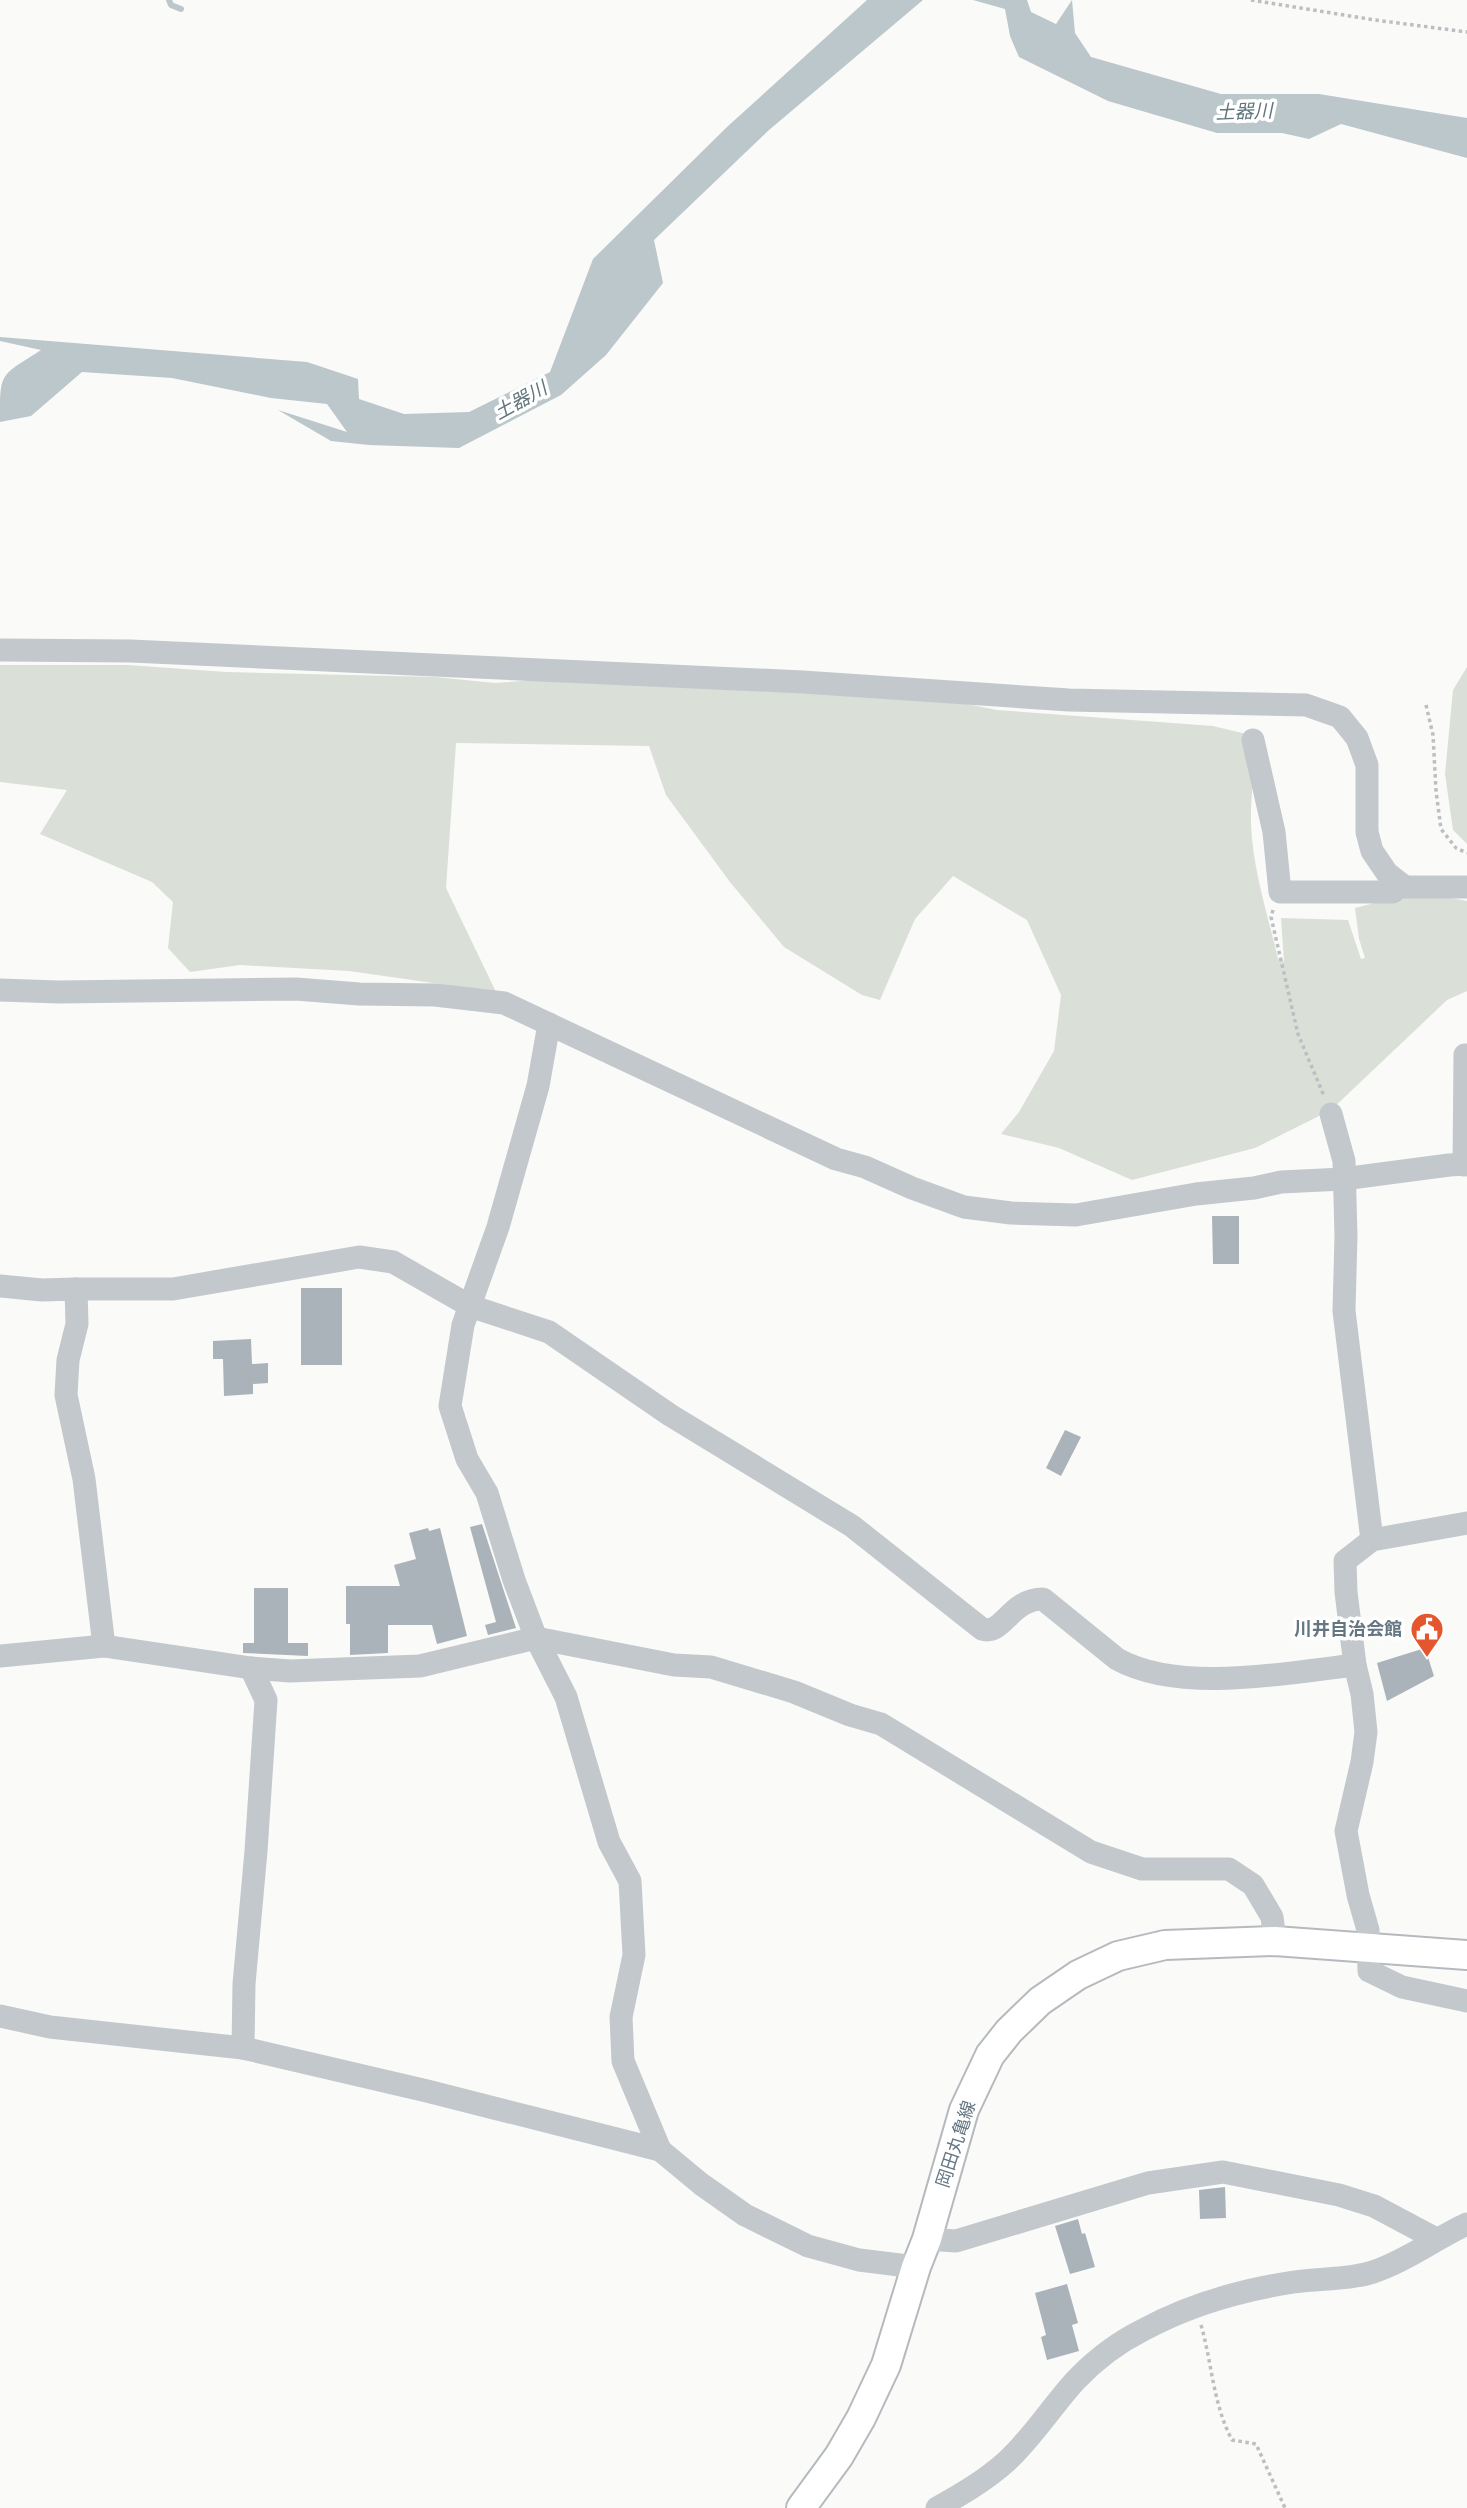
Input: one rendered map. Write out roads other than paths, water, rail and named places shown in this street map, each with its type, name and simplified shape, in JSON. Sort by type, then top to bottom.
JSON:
[{"type":"main road","name":"岡田丸亀線","points":[[801,2508],[839,2456],[861,2418],[886,2365],[927,2239],[964,2110],[990,2056],[1040,2001],[1079,1975],[1118,1956],[1165,1945],[1275,1941],[1467,1955]]},
{"type":"street","points":[[0,650],[144,651],[803,682],[1069,700],[1306,705],[1340,717],[1357,738],[1367,765],[1367,832],[1372,850],[1387,873],[1405,887],[1467,887]]},
{"type":"street","points":[[1253,740],[1274,832],[1280,892],[1393,892],[1402,885]]},
{"type":"street","points":[[0,990],[59,992],[296,989],[359,994],[435,995],[504,1003],[836,1159],[865,1167],[964,1207],[1011,1213],[1076,1215],[1281,1182],[1343,1179],[1466,1165],[1467,1055]]},
{"type":"street","points":[[549,1024],[538,1086],[498,1227],[463,1325],[450,1406],[467,1459],[487,1493],[514,1580],[536,1638],[566,1697],[609,1842],[630,1881],[634,1955],[621,2017],[623,2062],[660,2150]]},
{"type":"street","points":[[1331,1114],[1344,1161],[1344,1311],[1372,1539]]},
{"type":"street","points":[[0,1286],[42,1290],[173,1289],[359,1257],[393,1262],[470,1306],[549,1332],[670,1415],[852,1525],[982,1629],[997,1629],[1020,1605],[1029,1600],[1043,1599],[1117,1659],[1131,1667],[1158,1673],[1215,1679],[1355,1665]]},
{"type":"street","points":[[76,1289],[77,1324],[68,1360],[66,1395],[84,1479],[104,1646]]},
{"type":"street","points":[[1467,1523],[1372,1539],[1345,1561],[1355,1665],[1362,1694],[1366,1731],[1362,1762],[1346,1831],[1358,1895],[1368,1930],[1369,1970],[1402,1987],[1467,2001]]},
{"type":"street","points":[[0,1656],[104,1646],[251,1668],[290,1671],[420,1666],[536,1638],[674,1665],[711,1667],[794,1692],[850,1715],[881,1724],[1091,1852],[1142,1869],[1229,1869],[1253,1885],[1272,1917],[1275,1941]]},
{"type":"street","points":[[243,2048],[244,1984],[257,1851],[266,1700],[251,1668]]},
{"type":"street","points":[[0,2016],[50,2027],[243,2048],[660,2150],[701,2184],[745,2215],[808,2246],[859,2260],[916,2267]]},
{"type":"street","points":[[927,2239],[956,2241],[1148,2183],[1223,2172],[1339,2195],[1374,2207],[1436,2239]]},
{"type":"street","points":[[937,2508],[980,2483],[1007,2460],[1077,2379],[1105,2354],[1143,2330],[1221,2296],[1294,2282],[1370,2273],[1407,2258],[1436,2239],[1467,2224]]},
{"type":"water","name":"土器川","points":[[867,0],[923,0],[769,130],[654,240],[663,283],[606,355],[561,395],[459,448],[331,441],[278,410],[347,432],[327,404],[271,398],[172,378],[82,372],[31,416],[0,422],[2,383],[5,377],[17,365],[41,350],[0,341],[0,337],[307,362],[358,379],[359,399],[404,414],[469,412],[550,372],[593,259],[727,127]]},
{"type":"water","name":"土器川","points":[[973,0],[1027,0],[1031,12],[1056,24],[1072,0],[1075,33],[1091,57],[1221,94],[1319,94],[1467,118],[1467,158],[1341,124],[1309,139],[1282,133],[1217,133],[1108,101],[1019,57],[1010,36],[1005,9]]},
{"type":"waterway","points":[[169,0],[171,5],[181,9]]},
{"type":"place","name":"川井自治会館","points":[[1427,1659]]}]
